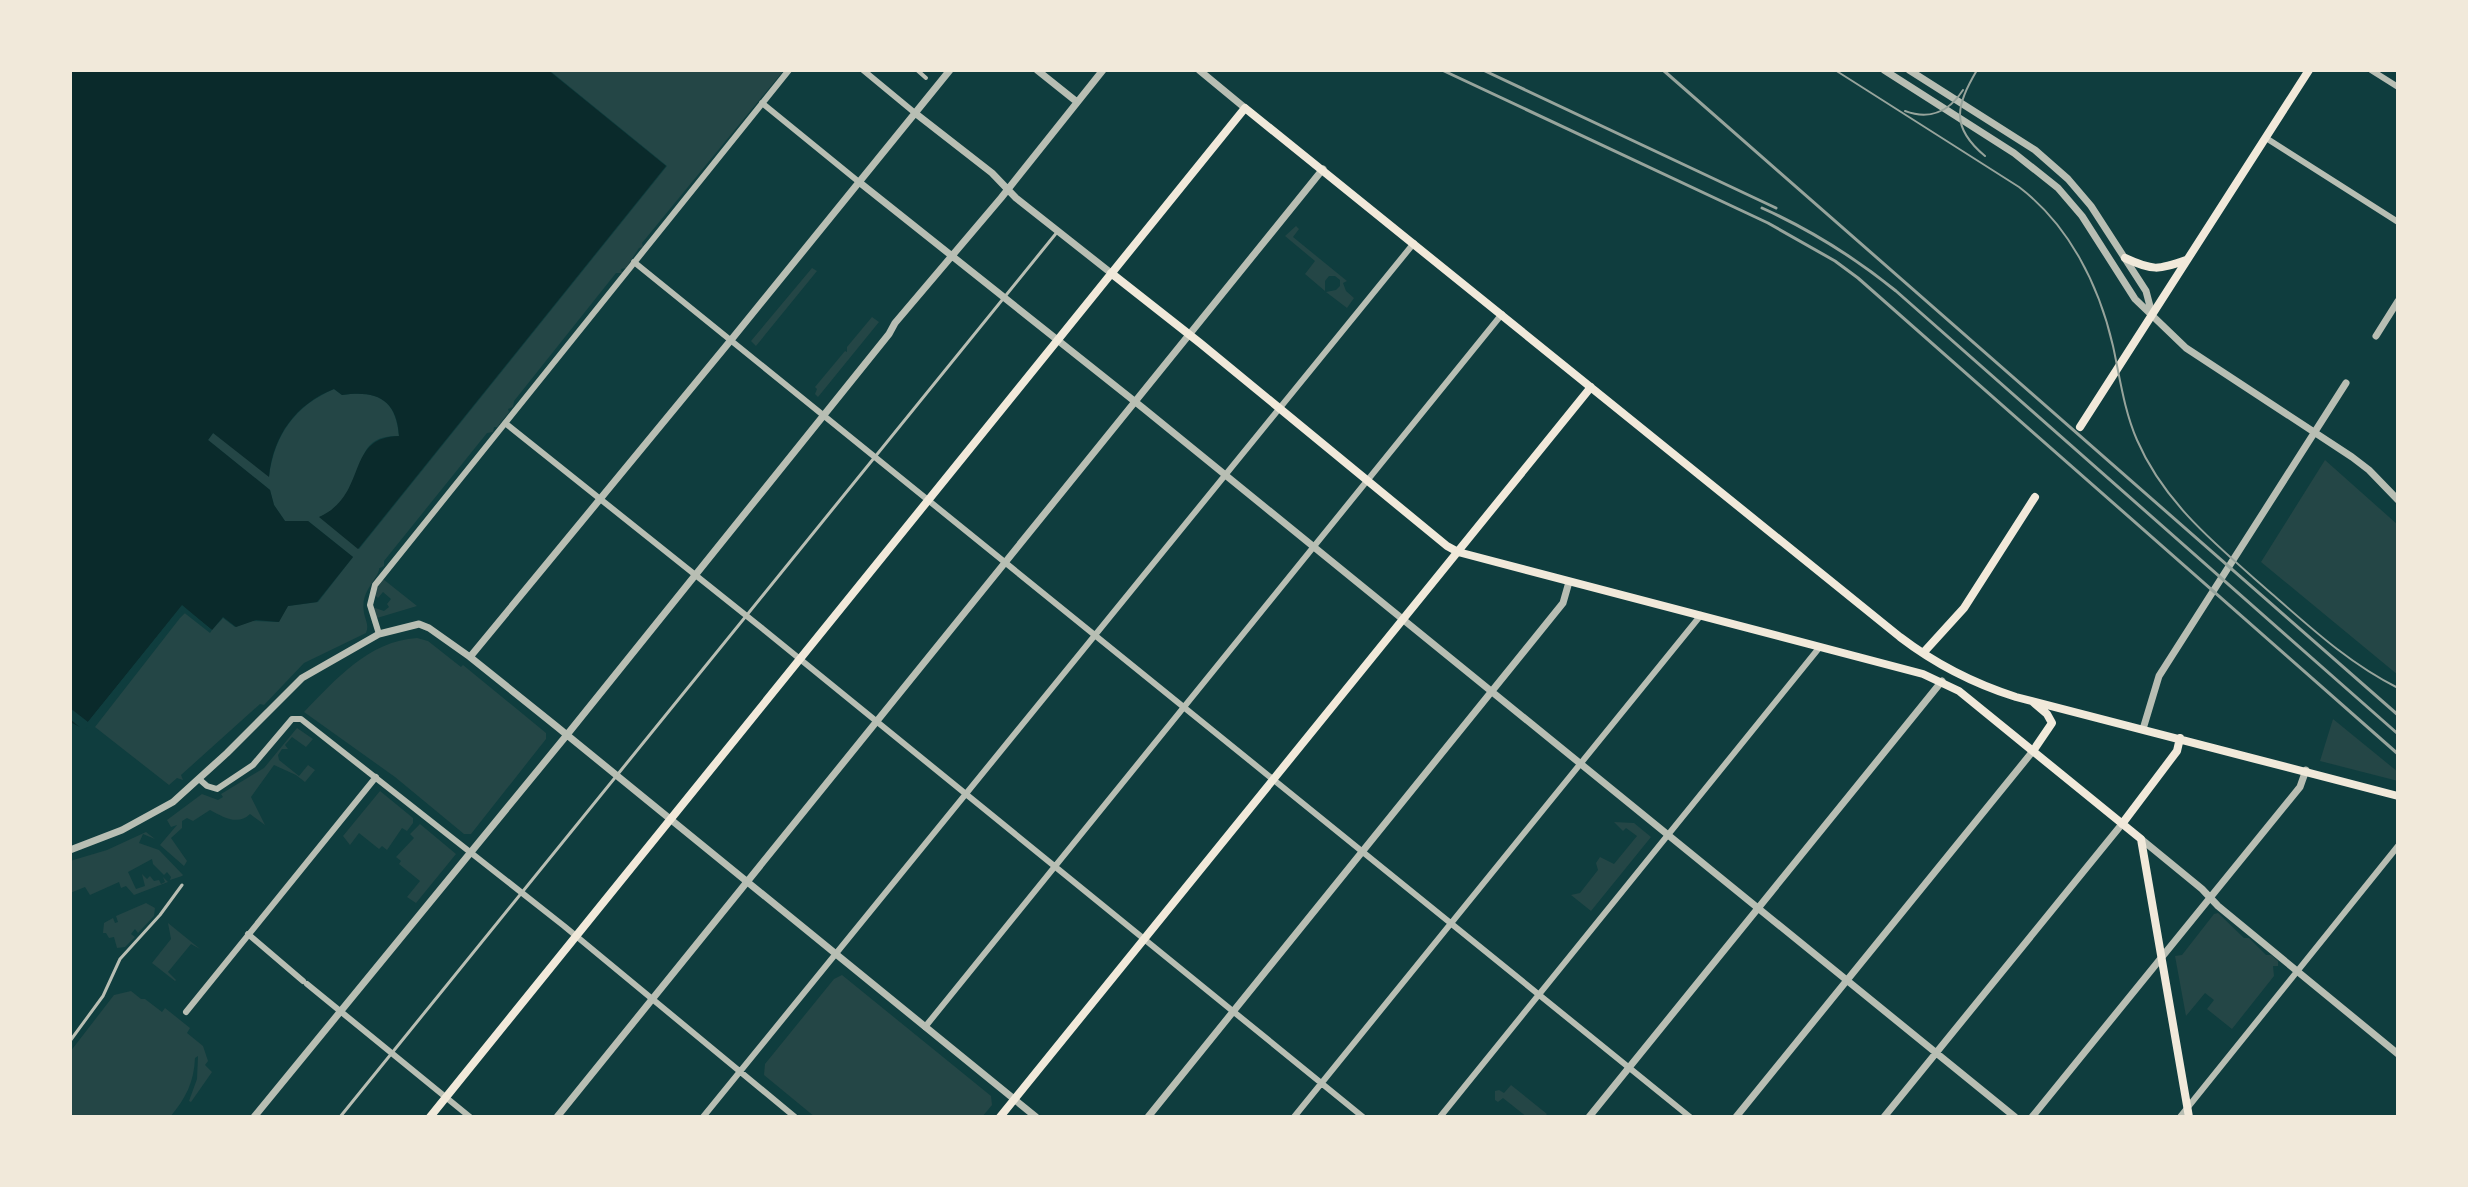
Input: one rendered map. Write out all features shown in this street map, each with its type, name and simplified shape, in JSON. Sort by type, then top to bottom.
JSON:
[{"type":"main road","points":[[2080,427],[2309,70]]},
{"type":"main road","points":[[430,1117],[1245,108],[1900,637],[1924,652],[1986,687],[2398,796]]},
{"type":"main road","points":[[2125,258],[2145,267],[2159,269],[2187,259]]},
{"type":"main road","points":[[1111,273],[1367,482],[1458,552],[1942,681],[1959,691],[2141,839],[2189,1112]]},
{"type":"main road","points":[[1000,1117],[1591,387]]},
{"type":"main road","points":[[1924,652],[1964,608],[2035,497]]},
{"type":"main road","points":[[2029,699],[2047,714],[2052,723],[2033,751]]},
{"type":"main road","points":[[2122,824],[2177,751],[2180,738]]},
{"type":"street","points":[[379,634],[370,605],[375,585],[789,70]]},
{"type":"street","points":[[863,70],[1111,273]]},
{"type":"street","points":[[917,70],[926,78]]},
{"type":"street","points":[[470,657],[950,70]]},
{"type":"street","points":[[1037,70],[1077,102]]},
{"type":"street","points":[[254,1117],[1103,70]]},
{"type":"street","points":[[1199,70],[1245,108]]},
{"type":"street","points":[[1884,70],[2014,153],[2058,188],[2082,216],[2135,299],[2194,355],[2369,470],[2398,500]]},
{"type":"street","points":[[2371,70],[2398,87]]},
{"type":"street","points":[[1906,84],[1911,71],[2052,164],[2084,196],[2146,291],[2152,314]]},
{"type":"street","points":[[762,103],[1058,339],[2015,1117]]},
{"type":"street","points":[[2266,138],[2398,222]]},
{"type":"street","points":[[557,1117],[1323,169]]},
{"type":"street","points":[[703,1117],[1414,243]]},
{"type":"street","points":[[634,262],[1690,1117]]},
{"type":"street","points":[[2376,336],[2398,301]]},
{"type":"street","points":[[925,1027],[1502,314]]},
{"type":"street","points":[[2143,729],[2159,676],[2346,383]]},
{"type":"street","points":[[505,423],[1363,1117]]},
{"type":"street","points":[[1148,1117],[1563,603],[1569,582]]},
{"type":"street","points":[[1294,1117],[1701,615]]},
{"type":"street","points":[[70,850],[122,830],[162,809],[199,779],[302,678],[379,634],[419,624],[470,657],[1036,1117]]},
{"type":"street","points":[[1440,1117],[1819,648]]},
{"type":"street","points":[[1589,1117],[1942,681]]},
{"type":"street","points":[[199,779],[217,789],[253,765],[292,719],[297,718],[471,851],[795,1117]]},
{"type":"street","points":[[1736,1117],[2033,751]]},
{"type":"street","points":[[2032,1117],[2300,787],[2306,770]]},
{"type":"street","points":[[186,1012],[376,777]]},
{"type":"street","points":[[1884,1117],[2122,824]]},
{"type":"street","points":[[2141,839],[2398,1054]]},
{"type":"street","points":[[2180,1117],[2189,1112],[2398,846]]},
{"type":"street","points":[[248,934],[470,1117]]},
{"type":"lane","points":[[340,1117],[1058,231]]},
{"type":"lane","points":[[70,1041],[103,996],[120,959],[160,915],[182,885]]},
{"type":"shaded area","points":[[70,70],[548,70],[666,166],[358,549],[319,517],[335,507],[345,495],[370,446],[382,439],[399,436],[389,405],[374,396],[342,395],[334,389],[320,395],[298,412],[281,435],[269,477],[213,433],[208,440],[270,490],[274,505],[285,521],[308,521],[353,557],[317,602],[288,606],[279,622],[256,620],[236,627],[223,617],[212,630],[182,606],[87,723],[80,727],[70,722]]},
{"type":"shaded area","points":[[549,70],[784,70],[642,243],[643,247],[639,248],[626,268],[621,269],[622,273],[616,273],[493,432],[487,433],[384,561],[365,597],[366,633],[304,663],[264,705],[260,704],[181,775],[183,780],[177,778],[169,785],[95,727],[180,618],[187,611],[212,630],[223,618],[235,627],[252,621],[278,622],[288,606],[318,602],[353,557],[308,521],[285,521],[274,505],[270,490],[208,440],[214,432],[269,476],[276,447],[289,423],[320,396],[334,389],[342,395],[375,396],[389,405],[399,436],[386,437],[370,445],[346,497],[320,517],[359,549],[667,166]]},
{"type":"shaded area","points":[[1296,226],[1299,229],[1293,237],[1347,281],[1343,283],[1346,291],[1354,298],[1347,308],[1326,292],[1336,290],[1340,280],[1329,276],[1325,281],[1325,291],[1305,274],[1315,261],[1285,236]]},
{"type":"shaded area","points":[[812,268],[817,271],[756,346],[751,341]]},
{"type":"shaded area","points":[[872,317],[879,322],[818,397],[815,387],[847,352],[847,347]]},
{"type":"shaded area","points":[[2325,460],[2398,525],[2398,675],[2261,562]]},
{"type":"shaded area","points":[[383,579],[417,606],[377,618],[372,607],[384,611],[391,599],[383,592],[378,598],[374,594]]},
{"type":"shaded area","points":[[417,638],[428,641],[461,667],[463,665],[546,733],[546,739],[471,834],[464,834],[395,777],[304,712],[341,675],[369,654],[384,646]]},
{"type":"shaded area","points":[[2333,719],[2398,772],[2398,781],[2320,761]]},
{"type":"shaded area","points":[[297,728],[313,739],[306,747],[292,737],[285,745],[288,749],[282,749],[278,755],[279,760],[299,776],[308,765],[315,770],[305,782],[274,765],[251,797],[265,825],[250,814],[235,820],[210,810],[193,821],[187,818],[171,838],[187,861],[184,866],[160,845],[177,825],[171,827],[167,820],[202,794],[218,800],[223,797],[221,794],[264,768]]},
{"type":"shaded area","points":[[380,791],[413,818],[413,823],[407,831],[402,828],[387,850],[382,846],[379,849],[359,833],[350,845],[343,836]]},
{"type":"shaded area","points":[[1614,822],[1634,823],[1651,837],[1591,911],[1571,895],[1580,893],[1598,870],[1596,863],[1600,857],[1614,864],[1637,836],[1626,828],[1623,831]]},
{"type":"shaded area","points":[[420,824],[456,854],[416,903],[407,897],[420,881],[399,864],[401,861],[396,857],[414,838],[410,834]]},
{"type":"shaded area","points":[[146,832],[155,839],[143,834],[139,843],[159,850],[182,876],[170,880],[167,872],[164,875],[152,859],[128,872],[136,889],[145,886],[142,874],[147,879],[150,876],[154,881],[159,880],[161,884],[165,882],[163,877],[168,882],[134,895],[126,886],[121,888],[119,882],[90,895],[85,887],[70,893],[70,861],[107,850]]},
{"type":"shaded area","points":[[146,903],[155,908],[154,916],[138,933],[135,929],[131,934],[135,937],[125,947],[117,948],[114,937],[109,938],[103,933],[104,923],[113,918],[115,923],[118,922],[116,916]]},
{"type":"shaded area","points":[[2218,913],[2244,938],[2249,938],[2266,955],[2278,961],[2278,966],[2273,966],[2274,976],[2232,1029],[2207,1009],[2214,1000],[2205,993],[2186,1016],[2175,956],[2182,955]]},
{"type":"shaded area","points":[[168,923],[200,949],[191,944],[168,972],[175,981],[152,963],[171,939]]},
{"type":"shaded area","points":[[842,975],[991,1096],[992,1105],[982,1117],[815,1117],[764,1075],[765,1064],[834,979]]},
{"type":"shaded area","points":[[131,991],[162,1012],[165,1008],[190,1028],[187,1033],[203,1046],[208,1061],[205,1065],[212,1072],[189,1101],[197,1079],[198,1056],[195,1058],[188,1089],[170,1117],[70,1117],[70,1052],[114,995]]},
{"type":"shaded area","points":[[1511,1085],[1547,1114],[1544,1117],[1527,1117],[1503,1098],[1498,1102],[1495,1100],[1495,1091],[1504,1093]]},
{"type":"pier","points":[[182,605],[212,630],[210,633],[182,611],[90,726],[83,730],[70,719],[70,708],[88,722]]},
{"type":"tram line","points":[[1835,70],[2019,187],[2053,219],[2080,258],[2090,279],[2107,323],[2133,429],[2163,485],[2214,542],[2302,620],[2348,657],[2398,688]]},
{"type":"tram line","points":[[1977,70],[1964,95],[1960,116],[1966,135],[1985,156]]},
{"type":"tram line","points":[[1905,111],[1922,115],[1938,112],[1951,104],[1963,90]]},
{"type":"railway","points":[[1442,70],[1768,223],[1835,261],[2398,754]]},
{"type":"railway","points":[[1483,70],[1776,208]]},
{"type":"railway","points":[[1663,70],[2398,715]]},
{"type":"railway","points":[[1762,208],[1832,245],[1896,291],[2398,734]]}]
